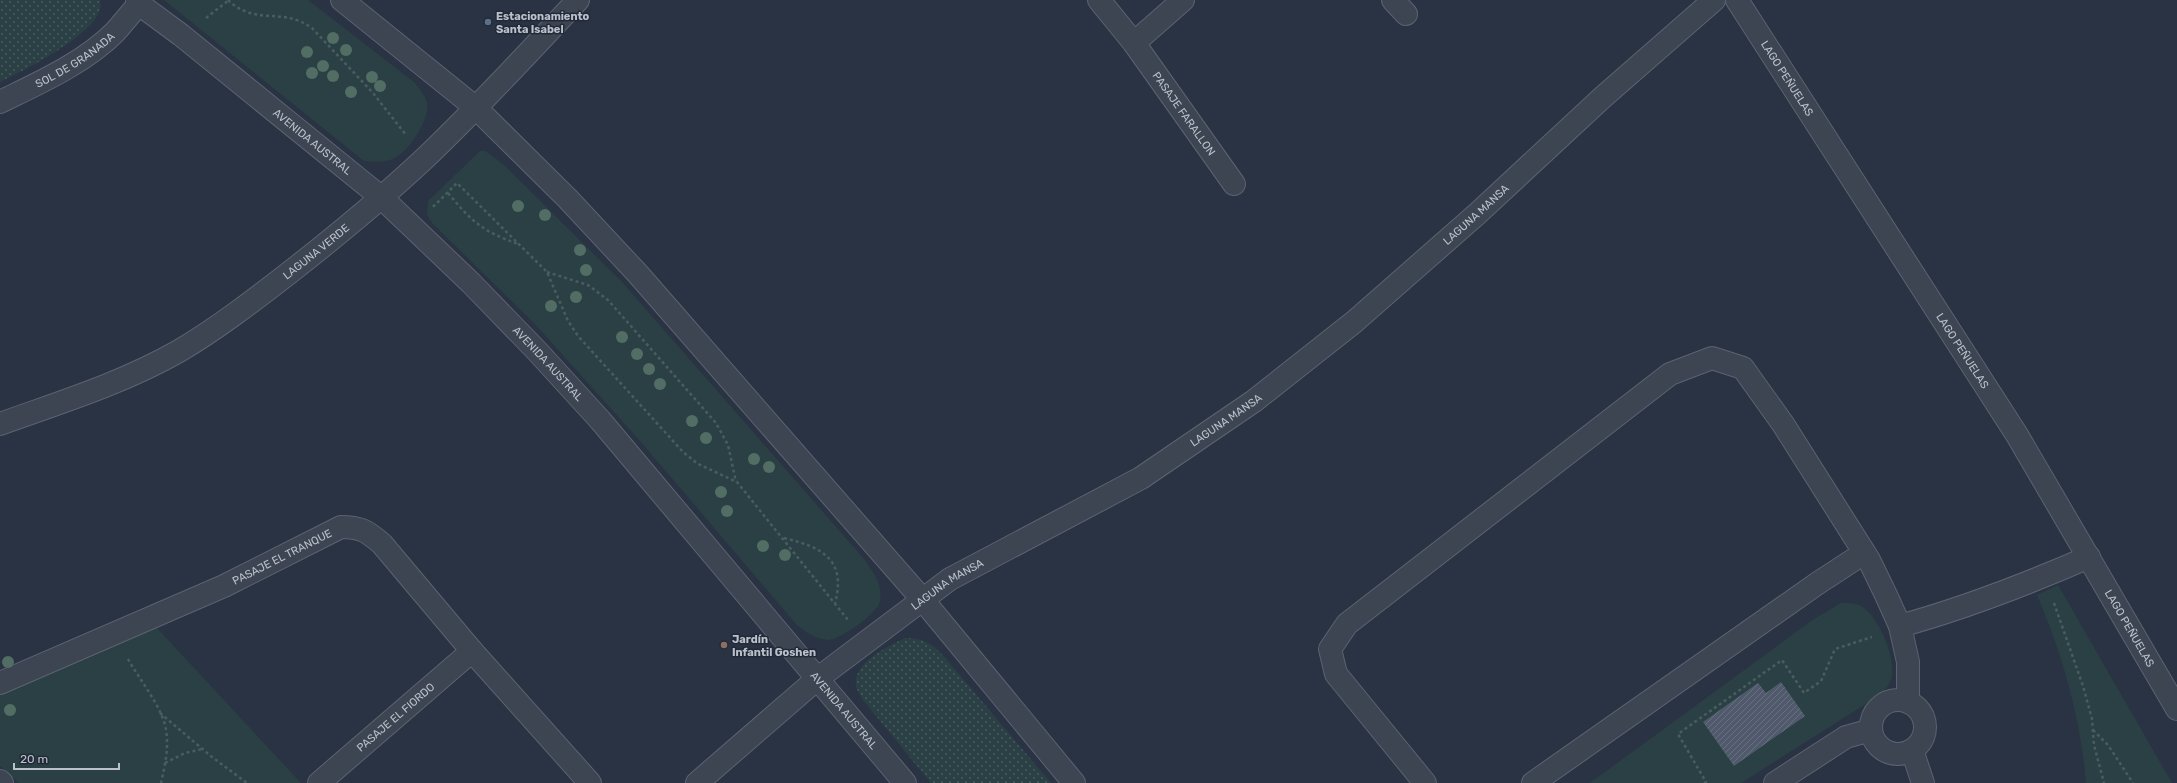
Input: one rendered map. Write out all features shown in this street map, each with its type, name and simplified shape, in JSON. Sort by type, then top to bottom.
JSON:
[{"type":"street","points":[[342,0],[476,108],[568,199],[638,274],[922,599],[1074,783]]},
{"type":"street","name":"LAGUNA VERDE","points":[[0,424],[107,385],[179,351],[241,310],[325,245],[382,198],[476,108],[578,0]]},
{"type":"street","name":"PASAJE FARALLON","points":[[1099,0],[1134,43],[1234,184]]},
{"type":"street","points":[[1134,43],[1183,0]]},
{"type":"street","name":"LAGUNA MANSA","points":[[697,783],[817,679],[950,579],[1141,478],[1254,401],[1354,322],[1477,214],[1603,97],[1714,0]]},
{"type":"street","name":"LAGO PEÑUELAS","points":[[1737,0],[2017,435],[2177,709]]},
{"type":"street","name":"SOL DE GRANADA","points":[[0,102],[39,83],[81,58],[115,32],[138,2]]},
{"type":"street","name":"AVENIDA AUSTRAL","points":[[138,2],[181,35],[382,198],[471,283],[569,384],[905,783]]},
{"type":"street","points":[[1425,783],[1336,674],[1330,650],[1347,624],[1670,374],[1712,358],[1743,368],[1783,424],[1864,553],[1900,626],[1908,662],[1908,702]]},
{"type":"street","name":"PASAJE EL TRANQUE","points":[[0,683],[224,586],[341,527],[356,527],[369,534],[382,544],[472,651],[590,783]]},
{"type":"street","points":[[1533,783],[1818,583],[1864,553]]},
{"type":"street","points":[[1900,626],[1949,612],[2043,577],[2089,557]]},
{"type":"street","name":"PASAJE EL FIORDO","points":[[319,783],[472,651]]},
{"type":"street","points":[[1895,700],[1908,702],[1919,709],[1925,728],[1922,740],[1912,750],[1900,754],[1886,752],[1876,743],[1871,730],[1873,716],[1882,705],[1895,700]]},
{"type":"street","points":[[1775,783],[1846,737],[1871,730]]},
{"type":"street","points":[[1912,750],[1923,783]]},
{"type":"path","points":[[228,0],[238,9],[254,15],[289,16],[301,20],[312,28],[373,93],[407,135]]},
{"type":"path","points":[[457,183],[548,272],[568,321],[578,336],[683,452],[698,464],[736,482],[866,642]]},
{"type":"path","points":[[448,192],[465,214],[483,229],[521,245]]},
{"type":"path","points":[[548,272],[588,285],[608,300],[716,423],[728,445],[736,482]]},
{"type":"path","points":[[782,537],[809,544],[818,549],[832,562],[839,578],[839,587],[835,604]]},
{"type":"path","points":[[2043,577],[2072,651],[2090,713],[2094,745],[2104,783]]},
{"type":"path","points":[[1704,783],[1706,782],[1678,734],[1782,660],[1804,693],[1822,681],[1835,649],[1900,626]]},
{"type":"path","points":[[114,634],[160,713],[166,729],[167,747],[161,783]]},
{"type":"path","points":[[160,713],[247,783]]},
{"type":"path","points":[[2093,730],[2108,745],[2133,783]]},
{"type":"path","points":[[165,763],[185,753],[203,749]]},
{"type":"green space","points":[[0,0],[100,0],[99,11],[92,23],[78,36],[44,59],[0,82]]},
{"type":"green space","points":[[164,0],[308,0],[414,82],[420,89],[427,103],[427,110],[422,126],[412,142],[395,158],[376,162],[364,161]]},
{"type":"green space","points":[[480,151],[485,151],[504,165],[622,282],[864,559],[879,584],[881,595],[878,606],[858,625],[834,639],[828,640],[815,637],[796,624],[641,442],[533,322],[433,224],[427,215],[428,201]]},
{"type":"green space","points":[[2058,585],[2172,783],[2086,783],[2080,735],[2069,687],[2046,617],[2037,595]]},
{"type":"green space","points":[[1841,603],[1857,604],[1866,610],[1873,617],[1885,638],[1892,661],[1892,672],[1891,680],[1883,693],[1741,783],[1590,783],[1814,619]]},
{"type":"green space","points":[[157,628],[301,783],[19,783],[0,766],[0,693]]},
{"type":"green space","points":[[905,638],[924,641],[941,653],[1051,783],[931,783],[863,700],[856,686],[856,678],[860,670],[873,656]]},
{"type":"building","points":[[1781,682],[1805,716],[1734,766],[1703,722],[1758,683],[1766,693]]},
{"type":"place","name":"Estacionamiento Santa Isabel","points":[[488,22]]},
{"type":"place","name":"Jardín Infantil Goshen","points":[[724,645]]}]
